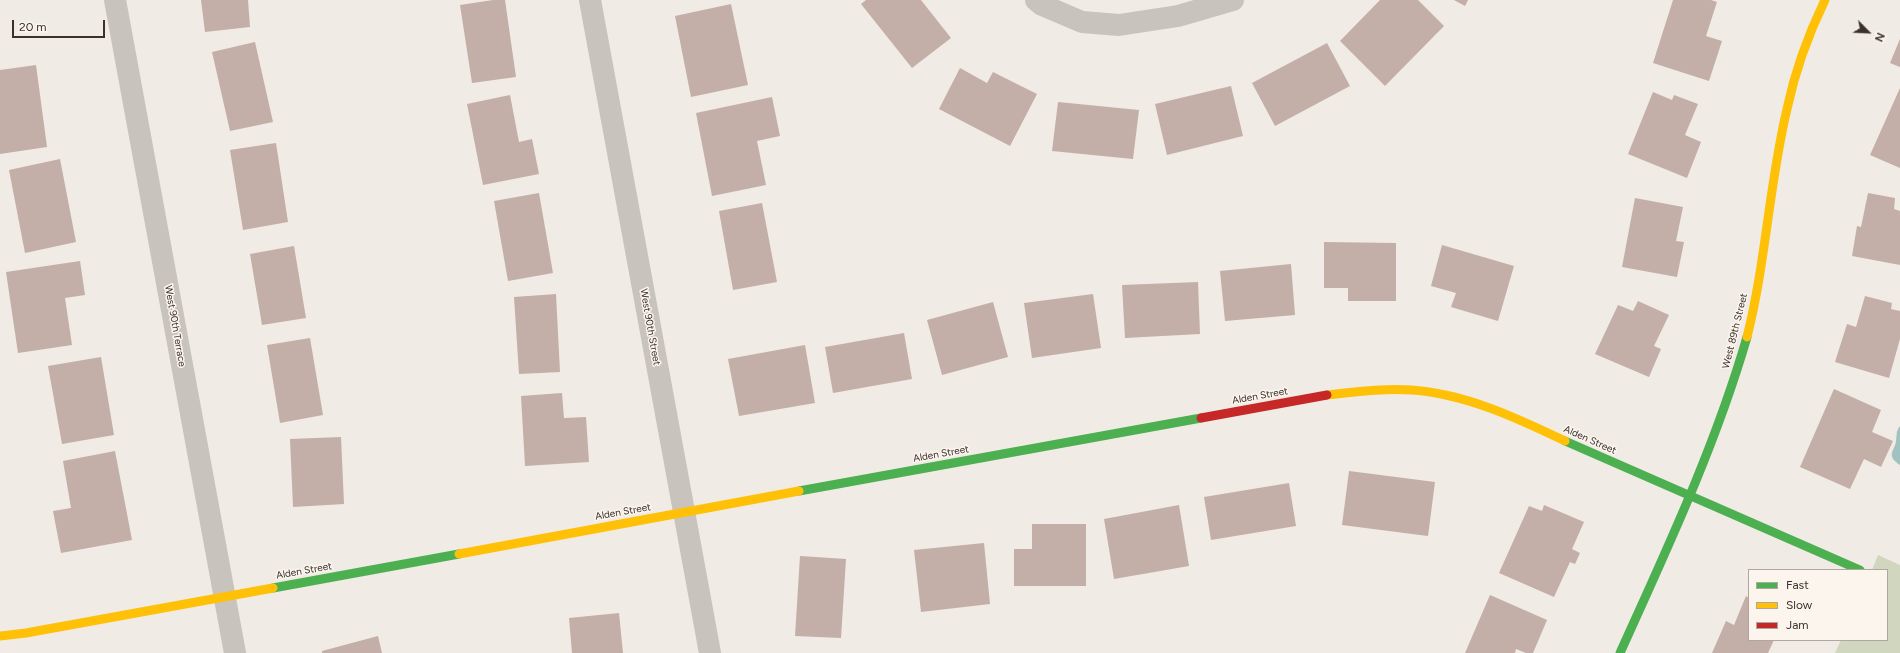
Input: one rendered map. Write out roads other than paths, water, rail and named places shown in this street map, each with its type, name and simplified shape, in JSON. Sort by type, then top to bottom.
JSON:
[{"type":"street","name":"West 90th Terrace","points":[[115,0],[235,653]]},
{"type":"street","name":"West 90th Street","points":[[590,0],[710,653]]},
{"type":"street","points":[[1036,0],[1042,5],[1082,22],[1120,25],[1178,16],[1233,0]]},
{"type":"street","name":"West 89th Street","points":[[1620,653],[1690,496],[1729,398],[1748,334],[1780,141],[1795,77],[1825,0]]},
{"type":"street","name":"Alden Street","points":[[0,636],[26,633],[225,597],[1324,395],[1393,389],[1424,391],[1453,397],[1503,413],[1737,518],[1858,569]]},
{"type":"water","points":[[1900,426],[1900,465],[1895,462],[1892,453],[1897,431]]}]
